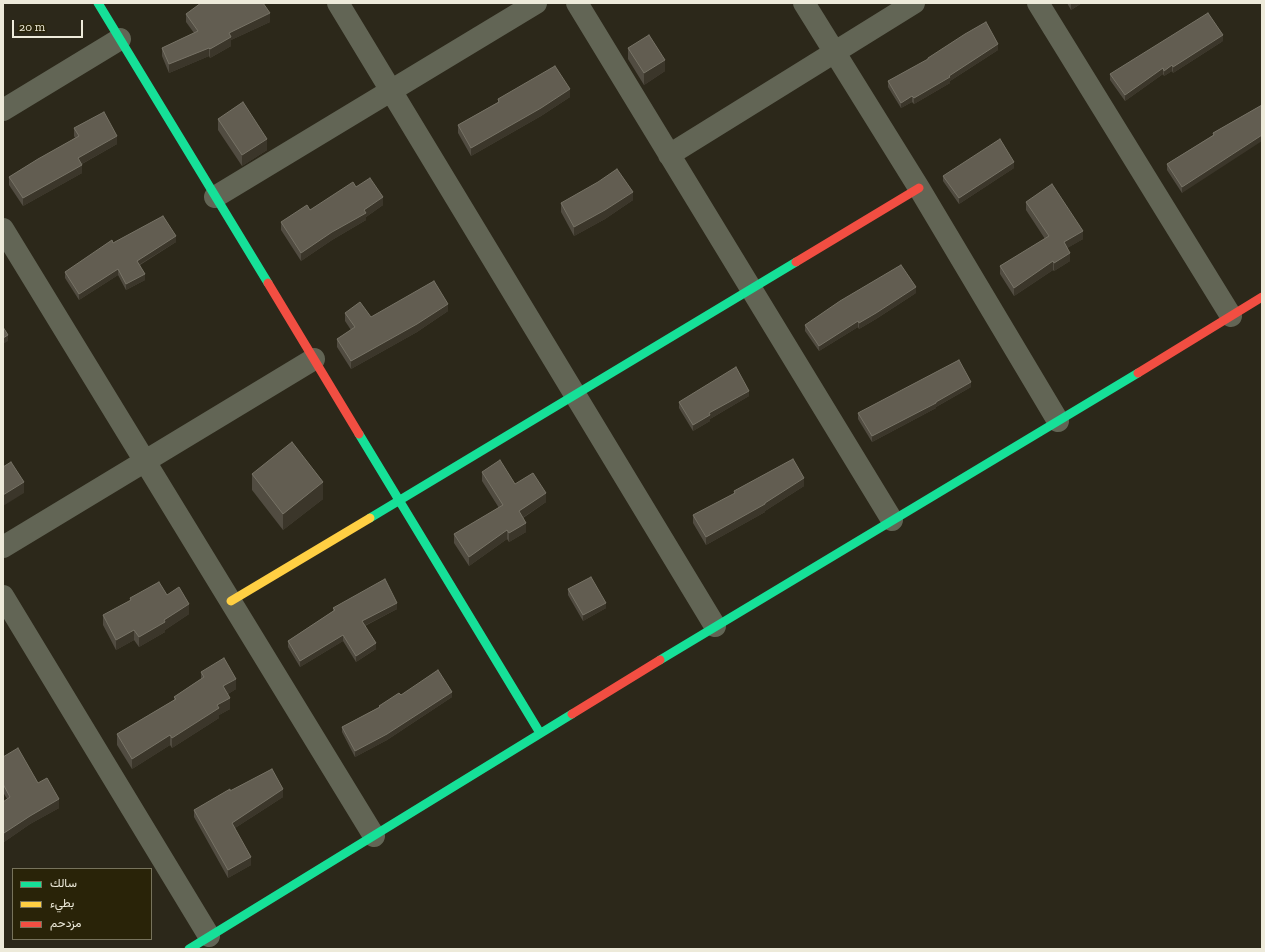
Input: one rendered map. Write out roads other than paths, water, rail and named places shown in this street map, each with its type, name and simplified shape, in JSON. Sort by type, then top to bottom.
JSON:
[{"type":"street","points":[[98,3],[540,733]]},
{"type":"street","points":[[338,3],[715,626]]},
{"type":"street","points":[[216,197],[536,3]]},
{"type":"street","points":[[577,3],[892,520]]},
{"type":"street","points":[[804,3],[919,188],[1058,421]]},
{"type":"street","points":[[669,155],[914,3]]},
{"type":"street","points":[[1038,3],[1231,316]]},
{"type":"street","points":[[3,110],[120,39]]},
{"type":"street","points":[[231,601],[919,188]]},
{"type":"street","points":[[3,229],[144,462],[231,601],[374,836]]},
{"type":"street","points":[[189,949],[715,626],[1262,297]]},
{"type":"street","points":[[3,547],[314,359]]},
{"type":"street","points":[[3,596],[209,936]]}]
